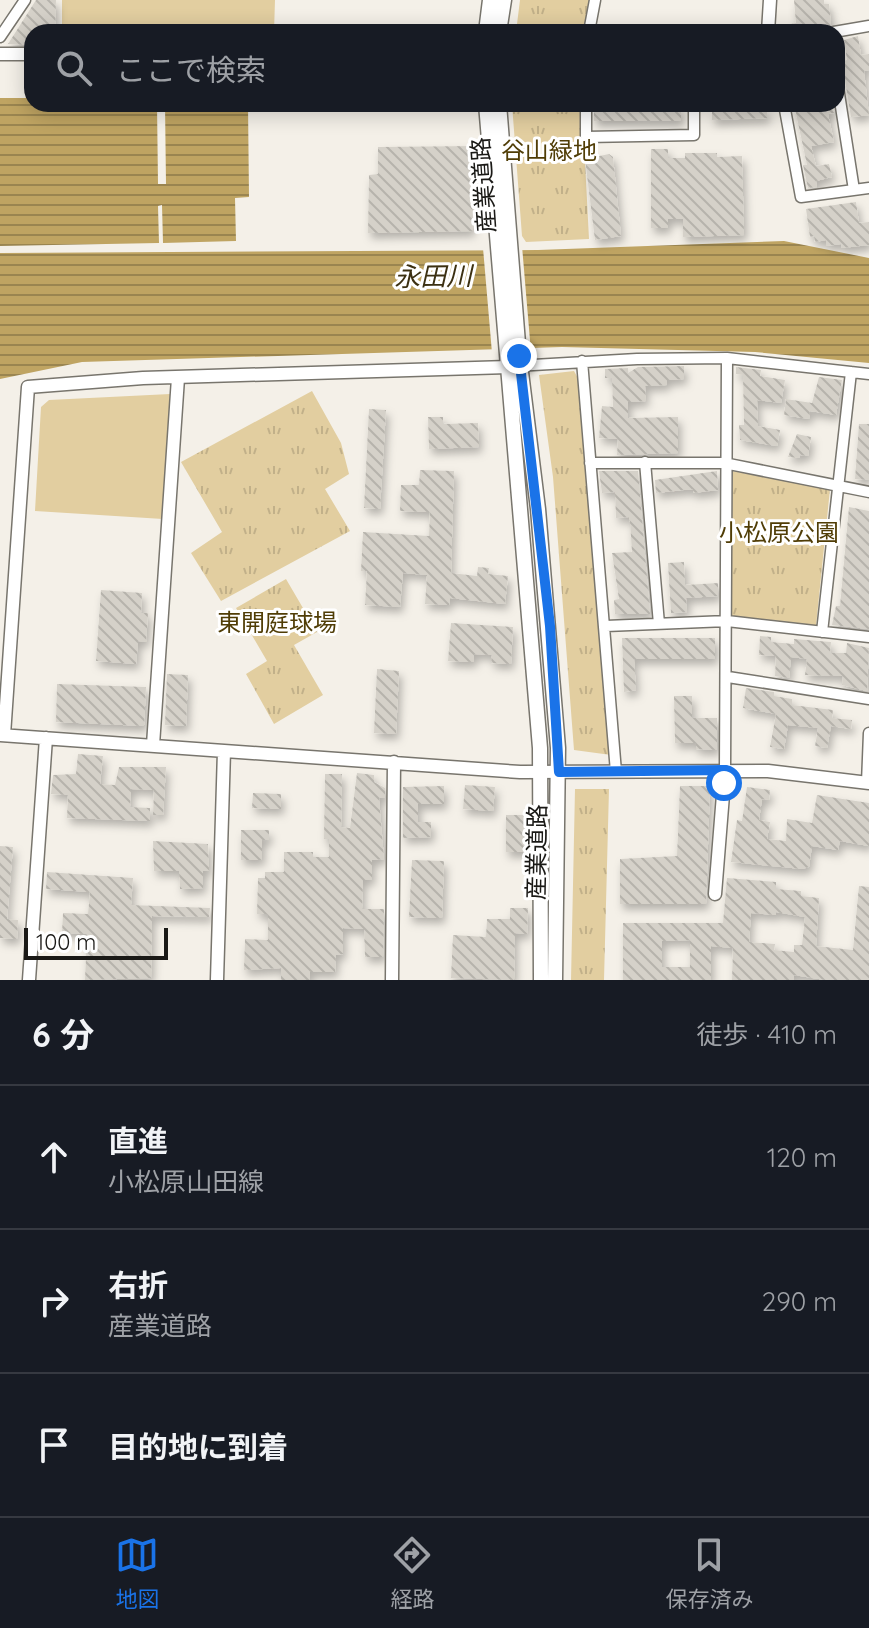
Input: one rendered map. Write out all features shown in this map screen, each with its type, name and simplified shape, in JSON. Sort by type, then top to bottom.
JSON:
[{"type":"main road","points":[[487,24],[490,0]]},
{"type":"main road","points":[[500,24],[504,0]]},
{"type":"main road","name":"産業道路","points":[[487,112],[514,361],[550,626],[559,772],[555,980]]},
{"type":"main road","name":"産業道路","points":[[499,112],[502,246]]},
{"type":"main road","name":"産業道路","points":[[514,361],[541,772],[541,980]]},
{"type":"street","points":[[0,37],[25,0]]},
{"type":"street","points":[[590,24],[595,0]]},
{"type":"street","points":[[768,24],[770,0]]},
{"type":"street","points":[[845,30],[869,26]]},
{"type":"street","points":[[0,54],[24,54]]},
{"type":"street","points":[[586,112],[586,137],[694,135],[694,112]]},
{"type":"street","points":[[785,112],[801,197],[869,188]]},
{"type":"street","points":[[842,112],[854,190]]},
{"type":"street","points":[[715,894],[725,770],[728,677],[724,463],[727,358]]},
{"type":"street","points":[[869,374],[727,358],[514,361],[104,379],[28,387],[2,735],[541,772],[725,770],[806,773],[868,783],[869,733]]},
{"type":"street","points":[[582,361],[616,772]]},
{"type":"street","points":[[822,632],[851,372]]},
{"type":"street","points":[[153,745],[178,378]]},
{"type":"street","points":[[645,462],[659,624]]},
{"type":"street","points":[[590,463],[724,463],[869,492]]},
{"type":"street","points":[[606,626],[727,621],[869,637]]},
{"type":"street","points":[[728,677],[869,699]]},
{"type":"street","points":[[29,980],[46,738]]},
{"type":"street","points":[[217,980],[224,751]]},
{"type":"street","points":[[392,980],[394,762]]},
{"type":"green space","points":[[62,0],[275,0],[274,24],[62,24]]},
{"type":"green space","points":[[520,0],[591,0],[586,24],[517,24]]},
{"type":"green space","name":"谷山緑地","points":[[513,112],[582,112],[589,239],[526,242],[522,236]]},
{"type":"green space","points":[[574,371],[580,382],[611,755],[574,750],[553,477],[539,375]]},
{"type":"green space","points":[[312,391],[341,443],[349,474],[325,489],[350,531],[221,601],[191,553],[222,532],[181,462]]},
{"type":"green space","points":[[170,394],[163,519],[35,511],[41,407],[49,400]]},
{"type":"green space","name":"小松原公園","points":[[732,471],[830,489],[816,626],[732,619]]},
{"type":"green space","name":"東開庭球場","points":[[286,579],[317,632],[294,645],[323,695],[274,724],[246,674],[267,661],[236,608]]},
{"type":"green space","points":[[575,789],[609,789],[604,980],[571,980]]},
{"type":"water","points":[[0,98],[24,98],[24,112],[157,112],[158,184],[166,184],[165,112],[248,112],[249,197],[235,198],[236,241],[163,243],[162,205],[158,206],[159,243],[0,246]]},
{"type":"water","name":"永田川","points":[[784,241],[869,258],[869,363],[755,352],[562,347],[82,362],[0,379],[0,253],[538,250]]},
{"type":"pier","points":[[522,246],[531,352],[492,353],[483,248]]},
{"type":"building","points":[[36,0],[56,0],[55,24],[24,24],[24,45],[8,44]]},
{"type":"building","points":[[794,0],[824,0],[824,4],[829,4],[831,24],[791,24],[796,23]]},
{"type":"building","points":[[858,36],[861,55],[869,54],[869,70],[864,71],[869,115],[851,117],[845,80],[845,40]]},
{"type":"building","points":[[594,112],[681,112],[681,121],[594,121]]},
{"type":"building","points":[[712,112],[767,112],[767,118],[712,120]]},
{"type":"building","points":[[796,112],[834,112],[828,114],[834,142],[811,146],[816,166],[829,164],[832,177],[816,181],[817,187],[808,188],[803,165],[807,165]]},
{"type":"building","points":[[474,146],[472,231],[368,233],[369,175],[378,174],[378,147]]},
{"type":"building","points":[[651,149],[668,149],[668,158],[685,158],[685,153],[742,156],[744,235],[683,237],[683,219],[668,219],[668,228],[651,228]]},
{"type":"building","points":[[609,154],[613,157],[621,236],[595,240],[585,159]]},
{"type":"building","points":[[856,202],[859,223],[869,222],[869,245],[826,246],[826,240],[815,242],[814,236],[810,237],[806,209]]},
{"type":"building","points":[[684,366],[684,379],[667,380],[667,385],[645,386],[646,401],[628,402],[628,418],[678,417],[678,453],[617,455],[618,439],[599,438],[602,406],[613,407],[612,378],[605,378],[605,369],[628,368],[628,373],[638,367]]},
{"type":"building","points":[[736,367],[761,370],[760,376],[785,380],[781,403],[757,400],[758,426],[780,430],[777,446],[740,440],[739,425],[744,425],[743,375],[736,374]]},
{"type":"building","points":[[819,377],[842,380],[836,415],[810,411],[809,419],[784,415],[786,399],[812,403]]},
{"type":"building","points":[[369,409],[386,410],[380,509],[364,508]]},
{"type":"building","points":[[428,417],[443,417],[443,424],[478,423],[479,447],[429,449]]},
{"type":"building","points":[[859,424],[869,424],[869,480],[855,479]]},
{"type":"building","points":[[797,434],[811,437],[808,456],[788,457]]},
{"type":"building","points":[[420,470],[454,471],[451,573],[477,576],[478,567],[489,568],[488,574],[508,576],[505,604],[450,598],[449,605],[425,604],[427,575],[403,573],[400,607],[365,605],[367,571],[361,571],[363,532],[429,536],[430,512],[400,511],[401,485],[419,485]]},
{"type":"building","points":[[599,471],[638,471],[650,614],[615,614],[614,600],[619,599],[612,553],[632,552],[630,522],[629,517],[616,518],[615,492],[602,493]]},
{"type":"building","points":[[717,471],[718,490],[656,493],[655,480]]},
{"type":"building","points":[[849,507],[869,511],[869,629],[832,625],[836,606],[840,606]]},
{"type":"building","points":[[684,562],[685,585],[718,583],[718,596],[686,598],[687,612],[671,613],[668,563]]},
{"type":"building","points":[[101,590],[142,593],[141,613],[148,613],[146,642],[138,641],[136,664],[96,661]]},
{"type":"building","points":[[451,623],[513,627],[511,664],[491,663],[492,655],[474,654],[474,662],[448,661]]},
{"type":"building","points":[[760,636],[771,637],[771,642],[794,644],[794,639],[831,642],[830,653],[846,653],[847,643],[869,648],[867,691],[842,685],[843,676],[805,675],[807,659],[791,657],[789,678],[775,676],[776,656],[759,655]]},
{"type":"building","points":[[622,638],[715,638],[715,659],[634,659],[636,690],[624,692]]},
{"type":"building","points":[[377,669],[399,671],[396,734],[374,733]]},
{"type":"building","points":[[167,674],[188,675],[186,726],[165,725]]},
{"type":"building","points":[[57,684],[146,687],[144,726],[56,722]]},
{"type":"building","points":[[746,688],[774,692],[774,696],[792,699],[792,705],[833,710],[832,718],[852,720],[851,729],[831,726],[827,748],[815,746],[818,728],[788,725],[784,749],[770,747],[776,714],[743,708]]},
{"type":"building","points":[[674,696],[692,696],[692,718],[717,718],[717,750],[696,749],[696,743],[675,743]]},
{"type":"building","points":[[78,754],[103,756],[100,784],[115,785],[119,767],[166,767],[163,815],[153,815],[154,790],[131,789],[130,807],[150,808],[150,821],[67,818],[68,795],[51,794],[53,775],[76,774]]},
{"type":"building","points":[[357,773],[374,775],[374,782],[385,788],[385,798],[379,798],[384,859],[372,860],[372,880],[363,880],[362,909],[384,909],[383,957],[365,957],[364,929],[343,928],[343,954],[336,955],[335,972],[310,972],[310,980],[281,980],[281,968],[244,970],[245,939],[268,940],[268,914],[257,914],[258,878],[265,878],[265,872],[284,872],[284,852],[313,852],[313,857],[329,857],[329,839],[324,839],[325,774],[342,774],[341,827],[350,828]]},
{"type":"building","points":[[465,785],[495,787],[493,811],[463,809]]},
{"type":"building","points":[[444,786],[444,804],[418,804],[418,822],[431,822],[431,837],[403,838],[403,787]]},
{"type":"building","points":[[680,786],[710,786],[706,904],[620,904],[620,859],[677,856]]},
{"type":"building","points":[[747,787],[770,790],[769,800],[762,799],[759,820],[770,822],[767,839],[786,841],[787,819],[812,823],[817,795],[869,803],[869,846],[840,841],[838,850],[812,846],[809,867],[802,869],[731,862],[737,820],[742,821]]},
{"type":"building","points":[[253,793],[281,794],[281,809],[252,808]]},
{"type":"building","points":[[506,815],[527,815],[528,852],[506,852]]},
{"type":"building","points":[[241,830],[269,830],[269,840],[262,840],[262,860],[241,860]]},
{"type":"building","points":[[153,841],[208,844],[209,871],[203,871],[203,888],[180,889],[179,871],[154,871]]},
{"type":"building","points":[[0,846],[13,847],[7,919],[18,920],[17,939],[0,938]]},
{"type":"building","points":[[412,860],[444,861],[442,918],[409,917]]},
{"type":"building","points":[[47,872],[133,878],[131,905],[210,908],[209,917],[152,916],[151,978],[85,980],[87,934],[62,933],[63,913],[88,914],[90,892],[46,889]]},
{"type":"building","points":[[727,878],[776,882],[776,889],[801,891],[801,896],[819,898],[816,946],[853,950],[859,886],[869,887],[869,980],[825,980],[794,975],[794,980],[732,980],[733,948],[711,946],[711,980],[623,980],[623,923],[723,923]],"holes":[[[776,912],[805,917],[802,945],[794,945],[794,952],[774,950],[775,944],[749,942],[751,913],[776,915]],[[690,940],[690,967],[662,967],[662,941]]]},
{"type":"building","points":[[510,908],[528,908],[527,934],[515,933],[514,980],[451,978],[453,935],[486,937],[487,919],[510,919]]},
{"type":"route","points":[[519,356],[550,626],[559,772],[725,770],[724,783]]}]
